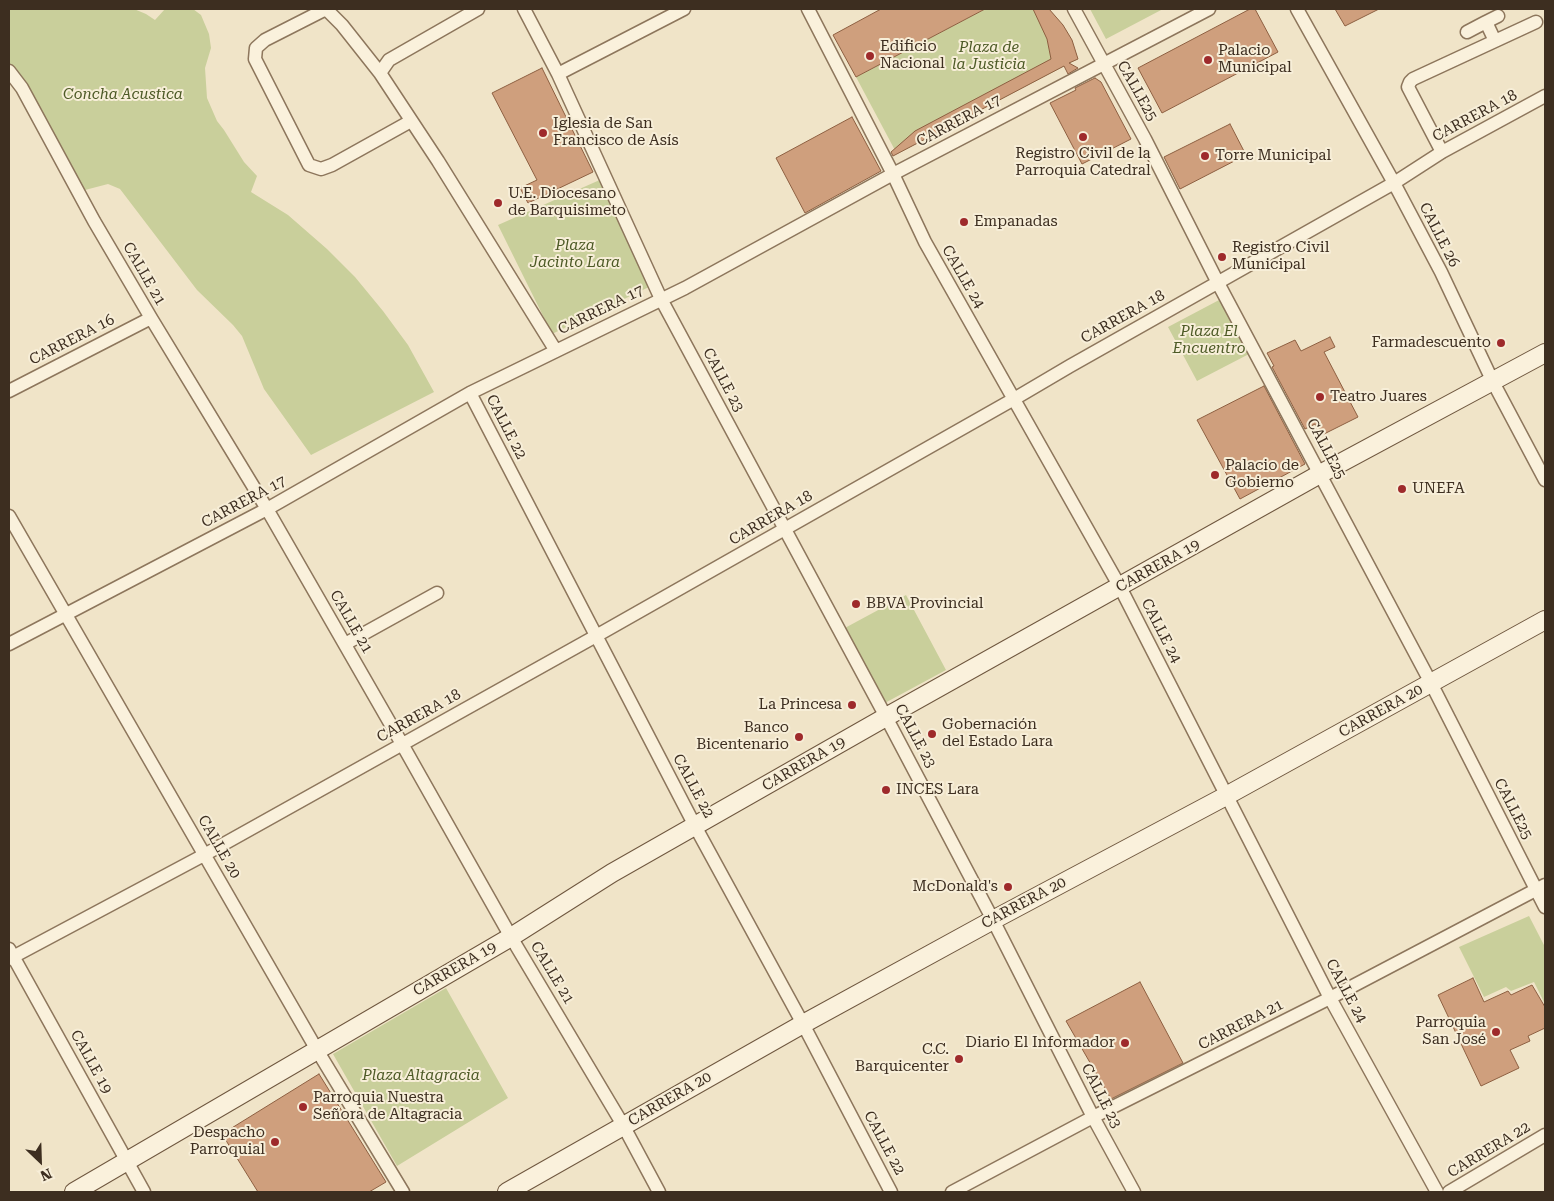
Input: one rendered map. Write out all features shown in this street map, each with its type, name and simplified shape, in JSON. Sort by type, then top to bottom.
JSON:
[{"type":"street","points":[[411,121],[332,165],[320,169],[309,165],[255,59],[256,48],[265,40],[326,9],[342,25],[380,73],[438,161],[556,351]]},
{"type":"street","points":[[380,73],[389,60],[478,9]]},
{"type":"street","name":"CALLE 23","points":[[524,9],[558,74],[661,299],[886,717],[993,920],[1093,1117],[1134,1192]]},
{"type":"street","points":[[558,74],[684,9]]},
{"type":"street","name":"CALLE 24","points":[[808,9],[893,174],[925,242],[1120,587],[1330,998],[1437,1192]]},
{"type":"street","name":"CALLE25","points":[[1074,9],[1145,140],[1218,283],[1431,684],[1541,887],[1545,907]]},
{"type":"street","name":"CARRERA 17","points":[[9,644],[267,509],[470,393],[685,288],[893,174],[1210,9]]},
{"type":"street","name":"CALLE 26","points":[[1297,9],[1394,183],[1441,272],[1493,382],[1545,480]]},
{"type":"street","points":[[1467,32],[1498,16]]},
{"type":"street","points":[[1486,22],[1495,41]]},
{"type":"street","points":[[1442,152],[1408,87],[1410,82],[1536,22]]},
{"type":"street","name":"CALLE 21","points":[[9,71],[22,88],[94,221],[151,318],[267,509],[511,937],[624,1125],[659,1192]]},
{"type":"street","name":"CARRERA 18","points":[[10,955],[204,855],[596,636],[1394,183],[1442,152],[1545,96]]},
{"type":"street","name":"CARRERA 16","points":[[9,391],[151,318]]},
{"type":"street","name":"CARRERA 19","points":[[74,1192],[511,937],[612,873],[1320,474],[1545,353]]},
{"type":"street","name":"CALLE 22","points":[[470,393],[695,826],[803,1024],[891,1192]]},
{"type":"street","name":"CALLE 20","points":[[9,516],[317,1050],[403,1192]]},
{"type":"street","points":[[345,644],[436,593]]},
{"type":"street","name":"CARRERA 20","points":[[507,1192],[803,1024],[1226,796],[1545,620]]},
{"type":"street","name":"CARRERA 21","points":[[952,1192],[1093,1117],[1330,998],[1541,887]]},
{"type":"street","name":"CALLE 19","points":[[10,955],[144,1192]]},
{"type":"street","name":"CARRERA 22","points":[[1449,1192],[1545,1135]]},
{"type":"green space","name":"Concha Acustica","points":[[9,9],[134,9],[155,20],[165,9],[193,9],[201,15],[209,34],[211,48],[205,68],[207,98],[217,121],[244,162],[257,176],[251,192],[288,215],[327,249],[355,277],[408,345],[434,392],[311,455],[264,389],[242,336],[197,290],[120,189],[108,184],[85,190],[81,186],[17,71],[9,64]]},
{"type":"green space","name":"Plaza de la Justicia","points":[[985,9],[1049,9],[1063,25],[1072,40],[1078,59],[897,154],[856,77]]},
{"type":"green space","points":[[1090,9],[1163,9],[1106,39]]},
{"type":"green space","name":"Plaza Jacinto Lara","points":[[602,179],[651,286],[552,334],[498,225]]},
{"type":"green space","name":"Plaza El Encuentro","points":[[1221,299],[1249,354],[1197,381],[1168,327]]},
{"type":"green space","points":[[906,595],[946,670],[883,704],[843,629]]},
{"type":"green space","points":[[1529,916],[1545,947],[1545,1004],[1534,982],[1511,991],[1506,987],[1484,997],[1459,947]]},
{"type":"green space","name":"Plaza Altagracia","points":[[446,988],[508,1098],[397,1166],[333,1054]]},
{"type":"building","name":"Edificio Nacional","points":[[881,9],[985,9],[856,77],[833,35]]},
{"type":"building","points":[[1033,9],[1049,9],[1063,25],[1072,40],[1078,59],[1069,63],[1078,68],[1068,74],[1064,66],[893,156],[891,152],[915,131],[1051,59],[1047,39]]},
{"type":"building","name":"Palacio Municipal","points":[[1250,9],[1255,9],[1278,52],[1162,113],[1138,68]]},
{"type":"building","points":[[1335,9],[1379,9],[1345,26]]},
{"type":"building","name":"Iglesia de San Francisco de Asís","points":[[542,68],[593,172],[528,203],[520,188],[537,180],[492,93]]},
{"type":"building","points":[[1095,78],[1101,82],[1131,139],[1082,164],[1050,103]]},
{"type":"building","points":[[852,117],[881,171],[805,213],[776,158]]},
{"type":"building","name":"Torre Municipal","points":[[1230,124],[1246,155],[1180,189],[1164,157]]},
{"type":"building","points":[[1330,337],[1335,347],[1324,352],[1358,417],[1320,436],[1315,424],[1305,429],[1272,367],[1274,366],[1267,353],[1295,340],[1301,351]]},
{"type":"building","points":[[1264,386],[1305,464],[1240,499],[1197,420]]},
{"type":"building","name":"Parroquia San José","points":[[1473,978],[1484,1002],[1508,991],[1511,995],[1532,985],[1545,1007],[1545,1028],[1528,1036],[1530,1041],[1510,1050],[1519,1068],[1481,1086],[1438,995]]},
{"type":"building","name":"Diario El Informador","points":[[1140,982],[1183,1063],[1111,1099],[1066,1021]]},
{"type":"building","name":"Parroquia Nuestra Señora de Altagracia","points":[[319,1074],[386,1182],[369,1192],[258,1192],[222,1134]]},
{"type":"place","name":"Edificio Nacional","points":[[870,56]]},
{"type":"place","name":"Palacio Municipal","points":[[1208,60]]},
{"type":"place","name":"Iglesia de San Francisco de Asís","points":[[543,133]]},
{"type":"place","name":"Registro Civil de la Parroquia Catedral","points":[[1083,137]]},
{"type":"place","name":"Torre Municipal","points":[[1205,156]]},
{"type":"place","name":"U.E. Diocesano de Barquisimeto","points":[[498,203]]},
{"type":"place","name":"Empanadas","points":[[964,222]]},
{"type":"place","name":"Registro Civil Municipal","points":[[1222,257]]},
{"type":"place","name":"Farmadescuento","points":[[1501,343]]},
{"type":"place","name":"Teatro Juares","points":[[1320,397]]},
{"type":"place","name":"Palacio de Gobierno","points":[[1215,475]]},
{"type":"place","name":"UNEFA","points":[[1402,489]]},
{"type":"place","name":"BBVA Provincial","points":[[856,604]]},
{"type":"place","name":"La Princesa","points":[[852,705]]},
{"type":"place","name":"Gobernación del Estado Lara","points":[[932,734]]},
{"type":"place","name":"Banco Bicentenario","points":[[799,737]]},
{"type":"place","name":"INCES Lara","points":[[886,790]]},
{"type":"place","name":"McDonald's","points":[[1008,887]]},
{"type":"place","name":"Parroquia San José","points":[[1496,1032]]},
{"type":"place","name":"Diario El Informador","points":[[1125,1043]]},
{"type":"place","name":"C.C. Barquicenter","points":[[959,1059]]},
{"type":"place","name":"Parroquia Nuestra Señora de Altagracia","points":[[303,1107]]},
{"type":"place","name":"Despacho Parroquial","points":[[275,1142]]}]
